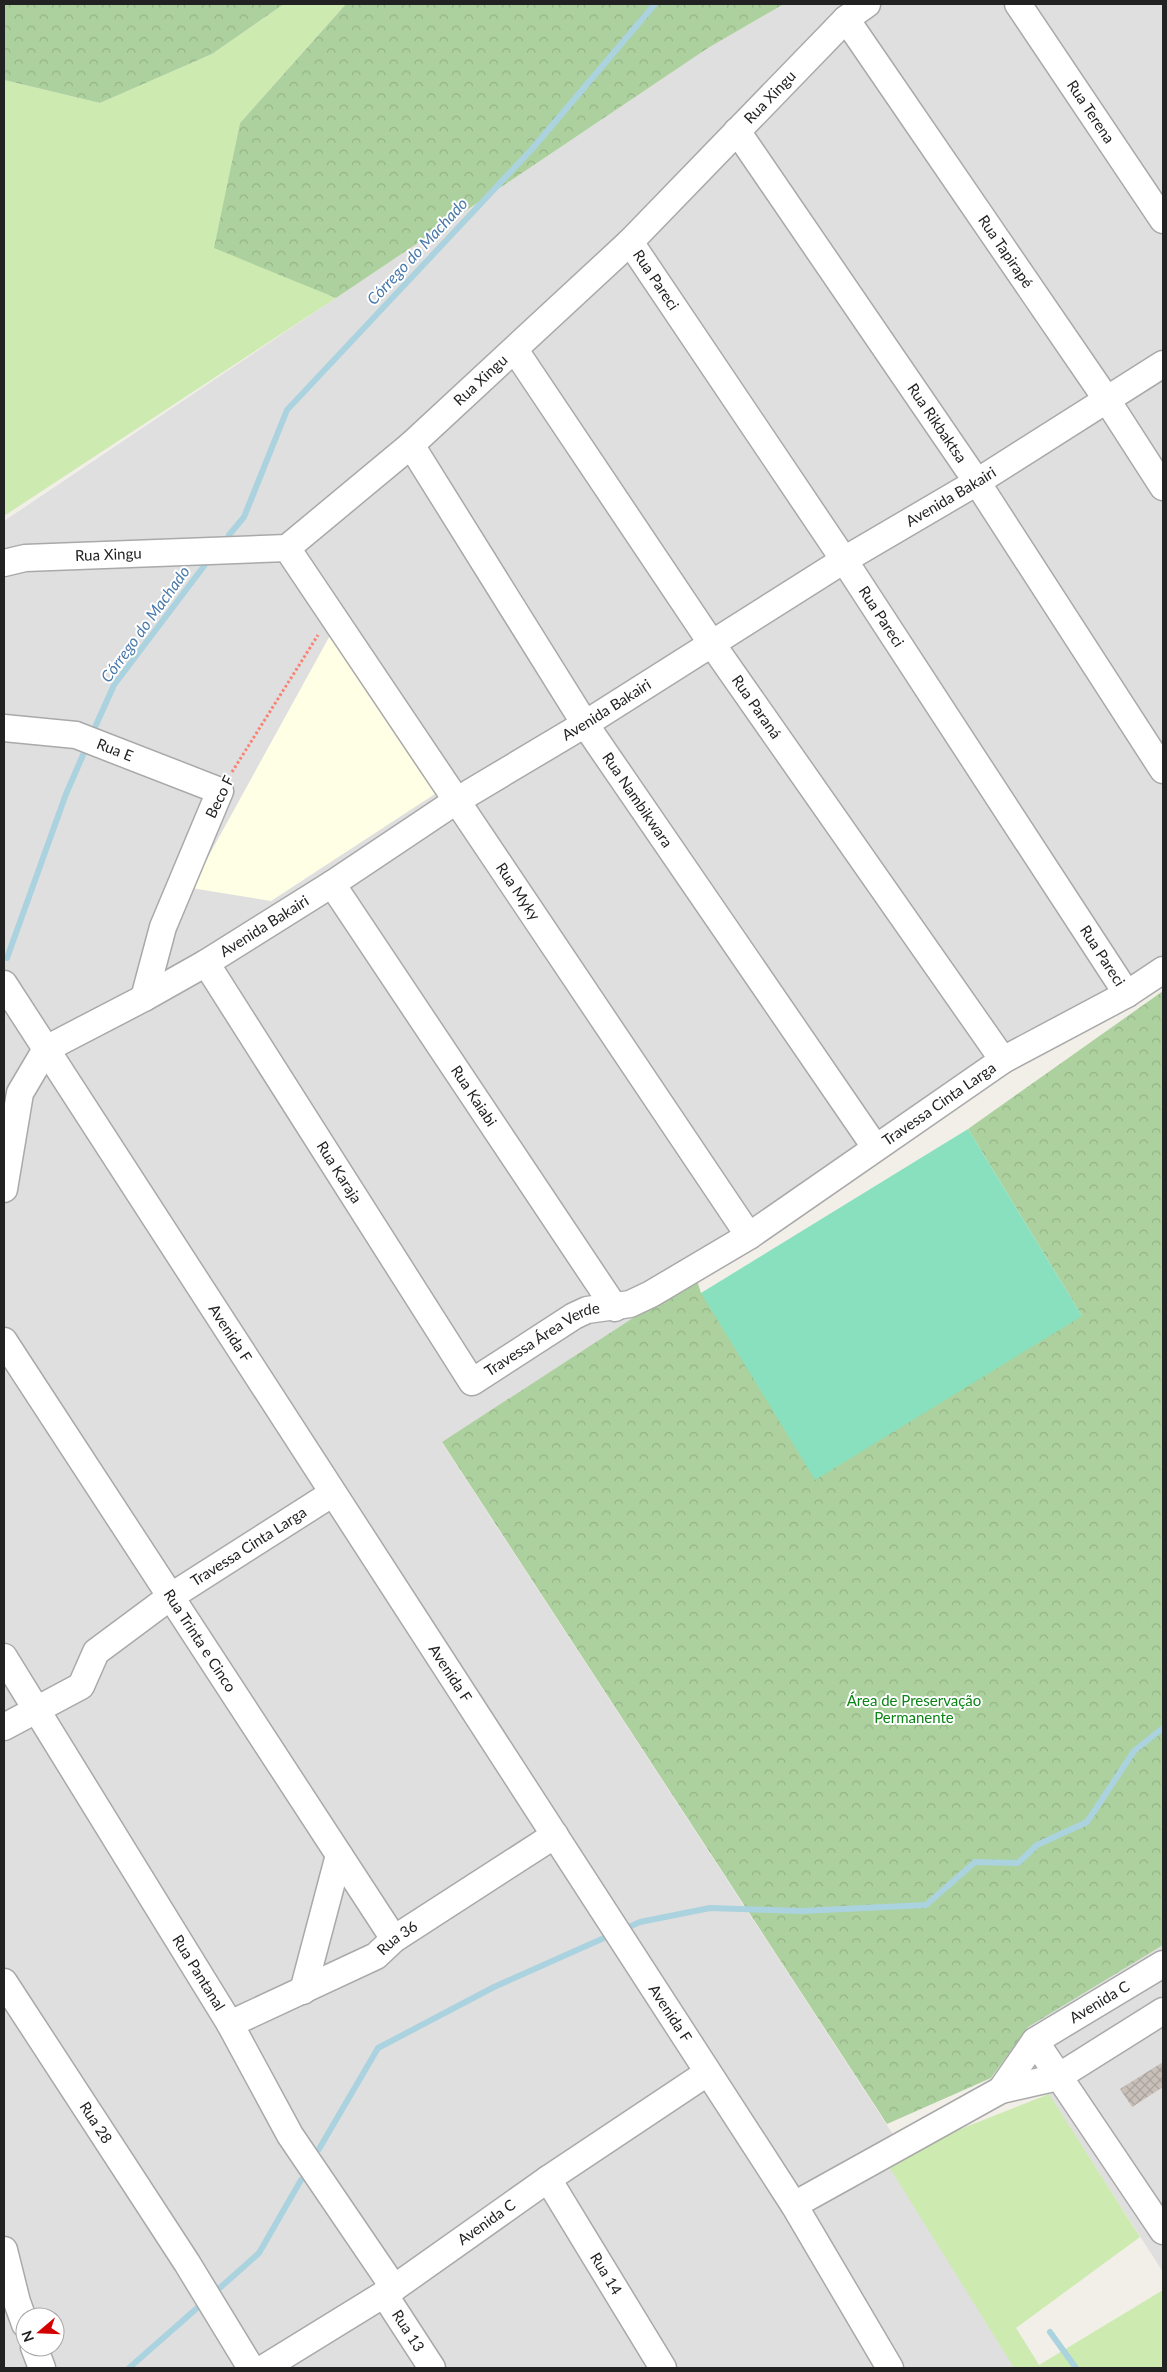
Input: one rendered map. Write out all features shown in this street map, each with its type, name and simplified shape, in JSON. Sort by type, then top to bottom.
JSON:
[{"type":"street","name":"Rua Xingu","points":[[4,564],[25,558],[287,548],[411,444],[515,350],[630,242],[846,19],[867,4]]},
{"type":"street","name":"Rua Terena","points":[[1018,4],[1163,220]]},
{"type":"street","name":"Rua Tapirapé","points":[[846,19],[1107,400],[1163,487]]},
{"type":"street","name":"Rua Rikbaktsa","points":[[737,131],[977,482],[1163,770]]},
{"type":"street","name":"Rua Pareci","points":[[630,242],[844,560],[1127,994]]},
{"type":"street","name":"Rua Paraná","points":[[515,350],[712,644],[1003,1060]]},
{"type":"street","name":"Avenida Bakairi","points":[[46,1049],[206,963],[332,884],[456,801],[585,724],[844,560],[977,482],[1163,364]]},
{"type":"street","name":"Rua Nambikwara","points":[[411,444],[585,724],[875,1147]]},
{"type":"street","name":"Rua Myky","points":[[287,548],[749,1236]]},
{"type":"street","name":"Rua E","points":[[4,728],[76,735],[220,791]]},
{"type":"street","name":"Beco F","points":[[144,998],[163,927],[220,791]]},
{"type":"street","name":"Rua Kaiabi","points":[[332,884],[615,1308]]},
{"type":"street","name":"Rua Karaja","points":[[206,963],[472,1382]]},
{"type":"street","name":"Travessa Cinta Larga","points":[[875,1147],[1003,1060],[1127,994],[1163,970]]},
{"type":"street","name":"Avenida F","points":[[4,984],[556,1835],[707,2073],[794,2204],[890,2368]]},
{"type":"street","points":[[4,1189],[20,1093],[46,1049]]},
{"type":"street","points":[[749,1236],[875,1147]]},
{"type":"street","name":"Travessa Área Verde","points":[[472,1382],[574,1316],[602,1307],[615,1308],[630,1304],[651,1294],[749,1236]]},
{"type":"street","name":"Rua Trinta e Cinco","points":[[4,1341],[394,1939]]},
{"type":"street","name":"Travessa Cinta Larga","points":[[4,1727],[81,1686],[96,1652],[170,1598],[333,1493]]},
{"type":"street","name":"Rua Pantanal","points":[[4,1657],[230,2024],[290,2135],[389,2291]]},
{"type":"street","name":"Rua 36","points":[[230,2024],[303,1992],[376,1956],[394,1939],[556,1835]]},
{"type":"street","points":[[303,1992],[339,1855]]},
{"type":"street","name":"Avenida C","points":[[1035,2041],[1163,1964]]},
{"type":"street","name":"Rua 28","points":[[4,1982],[186,2262],[251,2368]]},
{"type":"street","points":[[794,2204],[1001,2090],[1058,2077],[1163,2011]]},
{"type":"street","points":[[1001,2090],[1035,2041],[1058,2077],[1159,2216]]},
{"type":"street","name":"Avenida C","points":[[264,2368],[389,2291],[548,2179],[707,2073]]},
{"type":"street","name":"Rua 14","points":[[548,2179],[663,2368]]},
{"type":"street","points":[[4,2250],[19,2307]]},
{"type":"street","name":"Rua 13","points":[[389,2291],[432,2368]]},
{"type":"path","name":"Beco F","points":[[220,791],[331,613]]},
{"type":"shaded area","points":[[784,4],[1163,4],[1163,973],[442,1443],[926,2185],[1041,2368],[4,2368],[4,521],[708,48]]},
{"type":"shaded area","points":[[333,630],[441,790],[271,901],[191,888]]},
{"type":"shaded area","points":[[1163,1744],[1163,2272],[926,1905]]},
{"type":"green space","points":[[4,4],[284,4],[212,54],[100,103],[4,80]]},
{"type":"green space","points":[[284,4],[346,4],[240,123],[215,247],[336,298],[4,516],[4,80],[100,103],[212,54]]},
{"type":"green space","points":[[346,4],[784,4],[708,48],[336,298],[214,248],[240,123]]},
{"type":"green space","name":"Área de Preservação Permanente","points":[[1163,991],[1163,1945],[1028,2027],[991,2078],[887,2124],[442,1442],[696,1277],[701,1293],[1082,1316],[968,1129]]},
{"type":"green space","points":[[968,1129],[1082,1316],[815,1480],[701,1293]]},
{"type":"green space","points":[[1049,2094],[1140,2237],[1016,2328],[1039,2365],[1163,2290],[1163,2368],[1014,2368],[886,2162],[905,2151]]},
{"type":"building","points":[[1163,2062],[1163,2087],[1132,2107],[1120,2089]]},
{"type":"waterway","name":"Córrego do Machado","points":[[229,535],[244,517],[287,410],[532,149],[655,4]]},
{"type":"waterway","name":"Córrego do Machado","points":[[96,725],[114,685],[204,566]]},
{"type":"waterway","name":"Córrego do Machado","points":[[7,958],[66,794],[83,755]]},
{"type":"waterway","points":[[622,1930],[640,1922],[710,1908],[802,1911],[926,1905],[975,1862],[1018,1863],[1037,1845],[1087,1822],[1134,1751],[1163,1728]]},
{"type":"waterway","points":[[319,2149],[378,2048],[494,1987],[613,1934]]},
{"type":"waterway","points":[[213,2294],[259,2253],[301,2180]]},
{"type":"waterway","points":[[129,2368],[204,2302]]},
{"type":"waterway","points":[[1050,2332],[1076,2368]]}]
